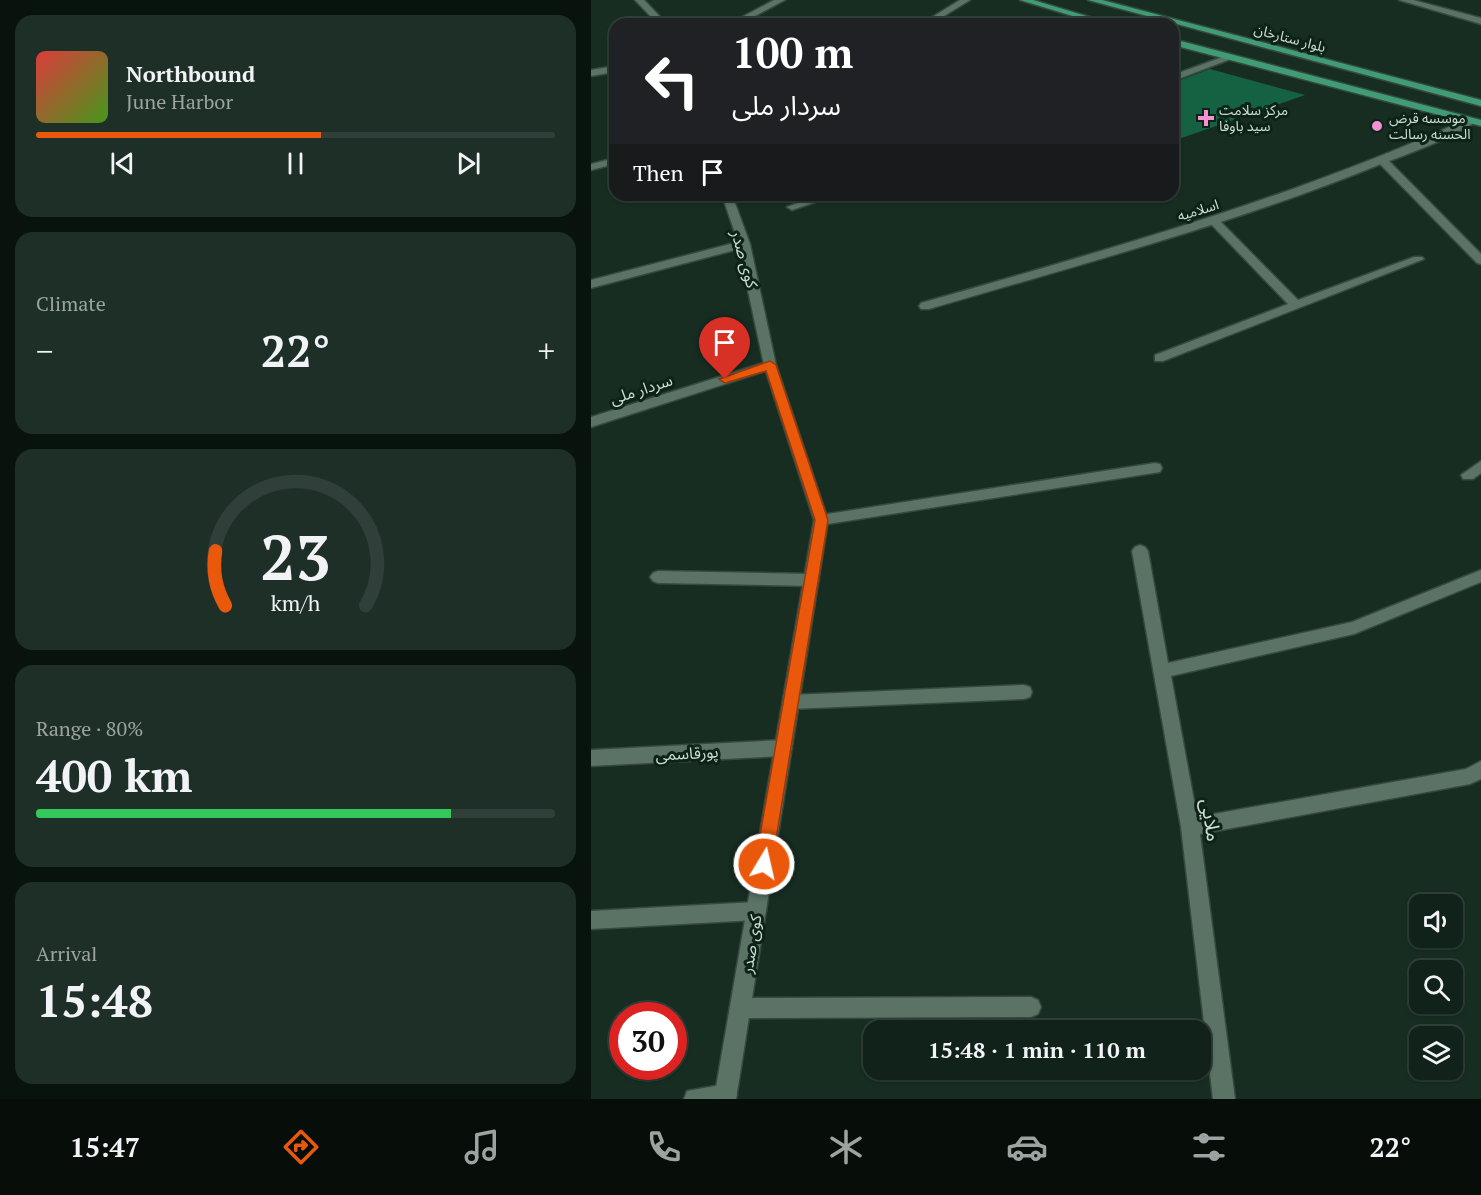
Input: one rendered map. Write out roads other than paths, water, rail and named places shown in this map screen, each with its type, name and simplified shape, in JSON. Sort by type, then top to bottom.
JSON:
[{"type":"main road","points":[[1024,0],[1088,18]]},
{"type":"main road","name":"بلوار ستارخان","points":[[1092,0],[1160,18]]},
{"type":"main road","name":"بلوار ستارخان","points":[[1179,23],[1481,103]]},
{"type":"main road","points":[[1179,44],[1476,122]]},
{"type":"street","points":[[639,0],[657,18]]},
{"type":"street","points":[[745,18],[781,0]]},
{"type":"street","points":[[935,18],[966,0]]},
{"type":"street","points":[[1403,0],[1481,21]]},
{"type":"street","points":[[1179,76],[1231,57]]},
{"type":"street","points":[[591,73],[609,70]]},
{"type":"street","name":"اسلامیه","points":[[925,306],[1214,222],[1383,161],[1476,122]]},
{"type":"street","points":[[1383,161],[1481,261]]},
{"type":"street","points":[[591,167],[609,162]]},
{"type":"street","name":"کوی صدر","points":[[725,1097],[821,520],[770,365],[744,244],[729,201]]},
{"type":"street","points":[[792,207],[812,201]]},
{"type":"street","points":[[1214,222],[1297,306]]},
{"type":"street","points":[[591,284],[744,244]]},
{"type":"street","points":[[1159,358],[1418,260]]},
{"type":"street","name":"سردار ملی","points":[[591,422],[770,365]]},
{"type":"street","points":[[1468,475],[1481,466]]},
{"type":"street","points":[[821,520],[1155,468]]},
{"type":"street","name":"ملایی","points":[[1140,550],[1190,827],[1224,1099]]},
{"type":"street","points":[[1162,671],[1354,628],[1481,576]]},
{"type":"street","points":[[658,577],[811,580]]},
{"type":"street","points":[[791,702],[1024,692]]},
{"type":"street","name":"پورقاسمی","points":[[591,758],[783,748]]},
{"type":"street","points":[[1190,827],[1470,776],[1481,769]]},
{"type":"street","points":[[591,920],[756,911]]},
{"type":"street","points":[[740,1008],[1031,1007]]},
{"type":"street","points":[[695,1099],[725,1097]]},
{"type":"place","name":"مرکز سلامت سید باوفا","points":[[1206,118]]},
{"type":"place","name":"موسسه قرض الحسنه رسالت","points":[[1377,126]]}]
